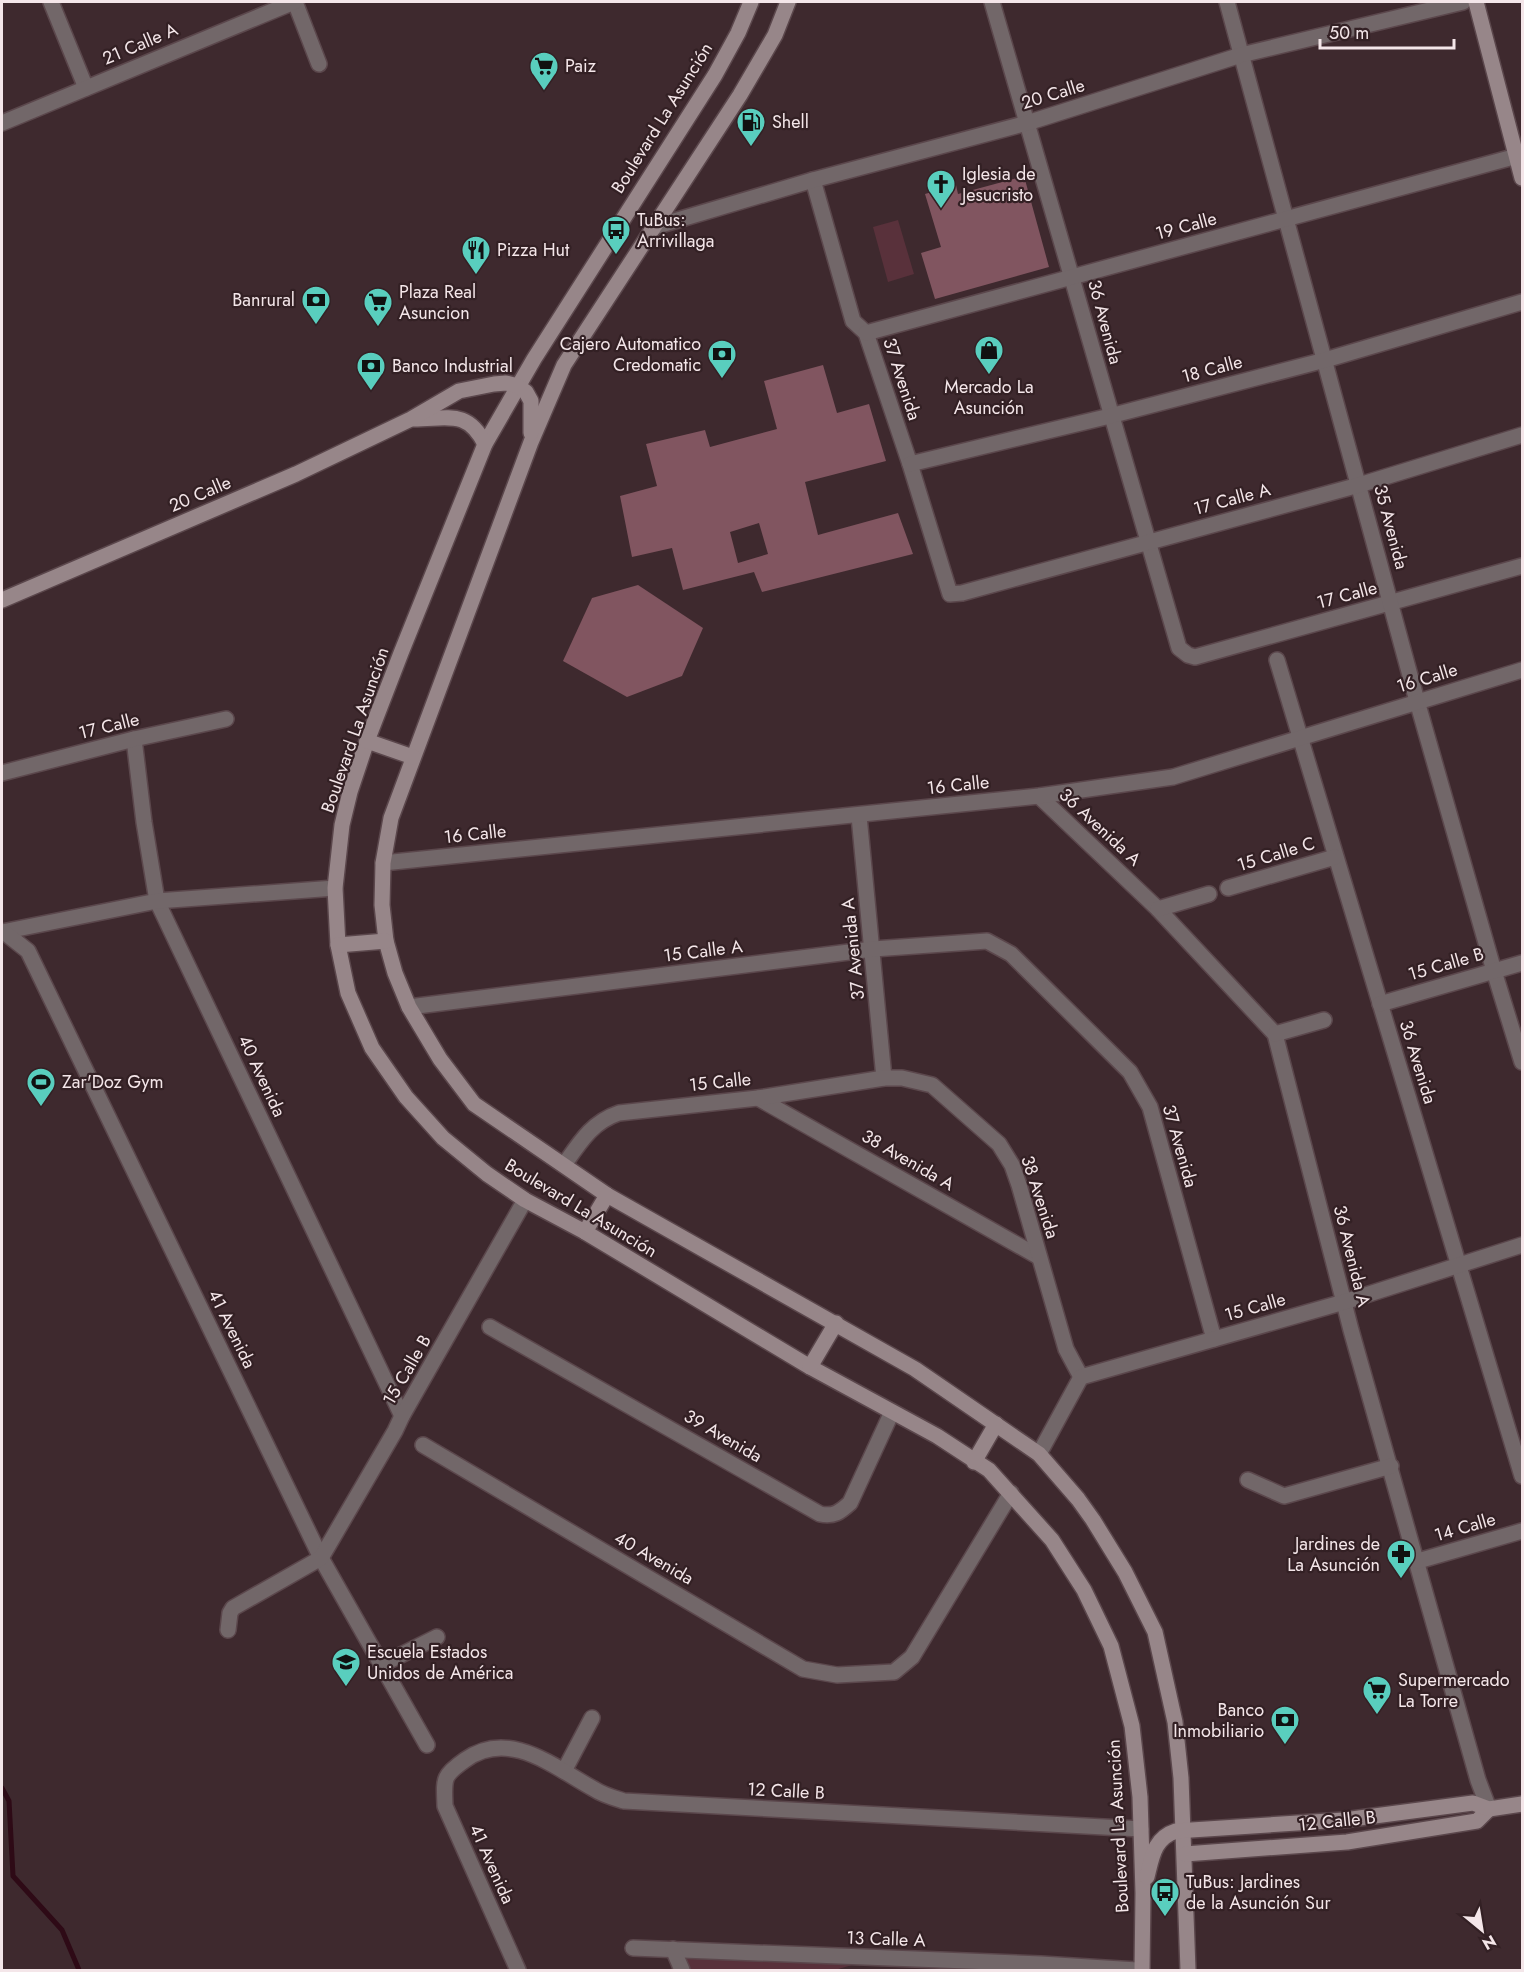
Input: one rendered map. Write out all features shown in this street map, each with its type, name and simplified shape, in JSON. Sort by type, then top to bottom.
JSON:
[{"type":"main road","name":"Boulevard La Asunción","points":[[751,2],[738,33],[715,75],[623,217],[518,386],[485,444],[350,792],[342,825],[335,888],[338,945],[348,993],[372,1048],[406,1097],[443,1138],[487,1174],[525,1200],[585,1232],[810,1367],[937,1436],[989,1470],[1052,1540],[1084,1590],[1111,1646],[1132,1726],[1139,1779],[1143,1893],[1142,1971]]},
{"type":"main road","name":"Boulevard La Asunción","points":[[788,2],[775,35],[740,95],[564,365],[531,442],[391,818],[383,863],[382,904],[386,941],[395,973],[409,1007],[440,1059],[474,1104],[607,1195],[915,1369],[1039,1454],[1078,1499],[1125,1572],[1155,1632],[1175,1722],[1181,1778],[1188,1971]]},
{"type":"main road","points":[[1476,2],[1522,178]]},
{"type":"main road","name":"20 Calle","points":[[2,600],[296,474],[411,420],[459,391],[494,384],[506,383],[518,386]]},
{"type":"main road","points":[[518,386],[526,392],[531,401],[531,442]]},
{"type":"main road","name":"20 Calle","points":[[411,420],[463,418],[473,424],[485,444]]},
{"type":"main road","points":[[368,741],[412,757]]},
{"type":"main road","points":[[338,945],[386,941]]},
{"type":"main road","points":[[585,1232],[607,1195]]},
{"type":"main road","points":[[810,1367],[836,1323]]},
{"type":"main road","points":[[974,1462],[996,1424]]},
{"type":"main road","name":"12 Calle B","points":[[1183,1830],[1344,1820],[1473,1803],[1489,1809],[1522,1804]]},
{"type":"main road","name":"12 Calle B","points":[[1185,1854],[1347,1842],[1477,1821],[1489,1809]]},
{"type":"main road","points":[[1143,1893],[1156,1845],[1166,1834],[1183,1830]]},
{"type":"street","points":[[51,2],[87,88]]},
{"type":"street","points":[[294,2],[319,64]]},
{"type":"street","name":"21 Calle A","points":[[2,123],[294,2]]},
{"type":"street","name":"36 Avenida","points":[[992,2],[1073,277],[1110,416],[1176,643],[1182,651]]},
{"type":"street","name":"35 Avenida","points":[[1227,2],[1417,701],[1522,1062]]},
{"type":"street","name":"20 Calle","points":[[654,226],[813,180],[1027,123],[1241,55],[1463,2]]},
{"type":"street","name":"19 Calle","points":[[866,333],[1517,156]]},
{"type":"street","name":"37 Avenida","points":[[813,180],[853,321],[866,333],[950,594]]},
{"type":"street","name":"18 Calle","points":[[910,464],[1110,416],[1325,360],[1522,302]]},
{"type":"street","name":"17 Calle A","points":[[950,594],[962,593],[1359,485],[1522,435]]},
{"type":"street","name":"17 Calle","points":[[1182,651],[1195,657],[1522,566]]},
{"type":"street","name":"36 Avenida","points":[[1278,660],[1299,737],[1461,1266],[1522,1476]]},
{"type":"street","name":"16 Calle","points":[[383,863],[859,816],[1039,796],[1173,777],[1522,670]]},
{"type":"street","name":"17 Calle","points":[[2,773],[134,739],[226,719]]},
{"type":"street","name":"40 Avenida","points":[[134,739],[144,822],[158,901],[402,1416]]},
{"type":"street","name":"36 Avenida A","points":[[1039,796],[1158,909],[1275,1034],[1344,1302],[1478,1780],[1489,1809]]},
{"type":"street","name":"37 Avenida A","points":[[859,816],[884,1078]]},
{"type":"street","name":"15 Calle C","points":[[1228,888],[1335,857]]},
{"type":"street","points":[[3,932],[158,901],[335,888]]},
{"type":"street","points":[[1158,909],[1209,894]]},
{"type":"street","name":"41 Avenida","points":[[3,932],[28,951],[321,1558],[428,1745]]},
{"type":"street","name":"15 Calle A","points":[[409,1007],[873,949],[987,941],[1000,947]]},
{"type":"street","name":"37 Avenida","points":[[1000,947],[1011,954],[1130,1072],[1150,1107],[1214,1339]]},
{"type":"street","name":"15 Calle B","points":[[1380,1004],[1522,963]]},
{"type":"street","points":[[1275,1034],[1324,1020]]},
{"type":"street","name":"15 Calle","points":[[564,1165],[590,1129],[609,1116],[620,1113],[758,1098],[884,1078],[902,1078]]},
{"type":"street","name":"38 Avenida","points":[[902,1078],[932,1085],[999,1144],[1012,1166],[1019,1185],[1066,1349],[1081,1377]]},
{"type":"street","name":"38 Avenida A","points":[[758,1098],[1039,1257]]},
{"type":"street","name":"15 Calle B","points":[[321,1558],[525,1200]]},
{"type":"street","name":"15 Calle","points":[[1081,1377],[1344,1302],[1522,1245]]},
{"type":"street","name":"39 Avenida","points":[[490,1327],[827,1516],[840,1512],[850,1503],[892,1412]]},
{"type":"street","points":[[1039,1454],[1081,1377]]},
{"type":"street","name":"40 Avenida","points":[[423,1445],[804,1669],[837,1675],[894,1672],[912,1657],[1011,1493]]},
{"type":"street","points":[[1248,1480],[1284,1496],[1391,1466]]},
{"type":"street","name":"14 Calle","points":[[1418,1561],[1522,1531]]},
{"type":"street","points":[[228,1630],[233,1608],[321,1558]]},
{"type":"street","points":[[382,1665],[437,1637]]},
{"type":"street","points":[[564,1771],[592,1718]]},
{"type":"street","name":"12 Calle B","points":[[449,1771],[477,1751],[495,1747],[512,1747],[564,1771],[597,1791],[624,1801],[1141,1829]]},
{"type":"street","name":"41 Avenida","points":[[449,1771],[444,1786],[445,1806],[518,1971]]},
{"type":"street","name":"13 Calle A","points":[[633,1948],[1041,1964],[1137,1971]]},
{"type":"street","points":[[674,1949],[682,1971]]},
{"type":"street","points":[[851,1971],[879,1959]]},
{"type":"shaded area","points":[[898,220],[914,274],[888,282],[873,227]]},
{"type":"shaded area","points":[[683,1956],[852,1965],[835,1970],[688,1970]]},
{"type":"building","points":[[1024,176],[1049,267],[935,299],[921,253],[941,247],[925,194],[956,185],[958,194]]},
{"type":"building","points":[[823,365],[837,413],[869,404],[886,461],[805,482],[818,535],[898,513],[913,554],[762,592],[754,572],[683,590],[672,548],[632,557],[620,496],[657,486],[646,444],[705,430],[710,447],[777,429],[764,381]],"holes":[[[759,523],[768,554],[738,563],[730,532]]]},
{"type":"building","points":[[638,585],[703,628],[682,676],[627,697],[563,661],[592,598]]},
{"type":"waterway","points":[[2,1788],[9,1801],[13,1876],[62,1930],[79,1970]]},
{"type":"place","name":"Paiz","points":[[544,92]]},
{"type":"place","name":"Shell","points":[[751,148]]},
{"type":"place","name":"Iglesia de Jesucristo","points":[[941,210]]},
{"type":"place","name":"TuBus: Arrivillaga","points":[[616,256]]},
{"type":"place","name":"Pizza Hut","points":[[476,276]]},
{"type":"place","name":"Banrural","points":[[316,326]]},
{"type":"place","name":"Plaza Real Asuncion","points":[[378,328]]},
{"type":"place","name":"Mercado La Asunción","points":[[989,376]]},
{"type":"place","name":"Cajero Automatico Credomatic","points":[[722,380]]},
{"type":"place","name":"Banco Industrial","points":[[371,392]]},
{"type":"place","name":"Zar'Doz Gym","points":[[41,1108]]},
{"type":"place","name":"Jardines de La Asunción","points":[[1401,1580]]},
{"type":"place","name":"Escuela Estados Unidos de América","points":[[346,1688]]},
{"type":"place","name":"Supermercado La Torre","points":[[1377,1716]]},
{"type":"place","name":"Banco Inmobiliario","points":[[1285,1746]]},
{"type":"place","name":"TuBus: Jardines de la Asunción Sur","points":[[1165,1918]]}]
